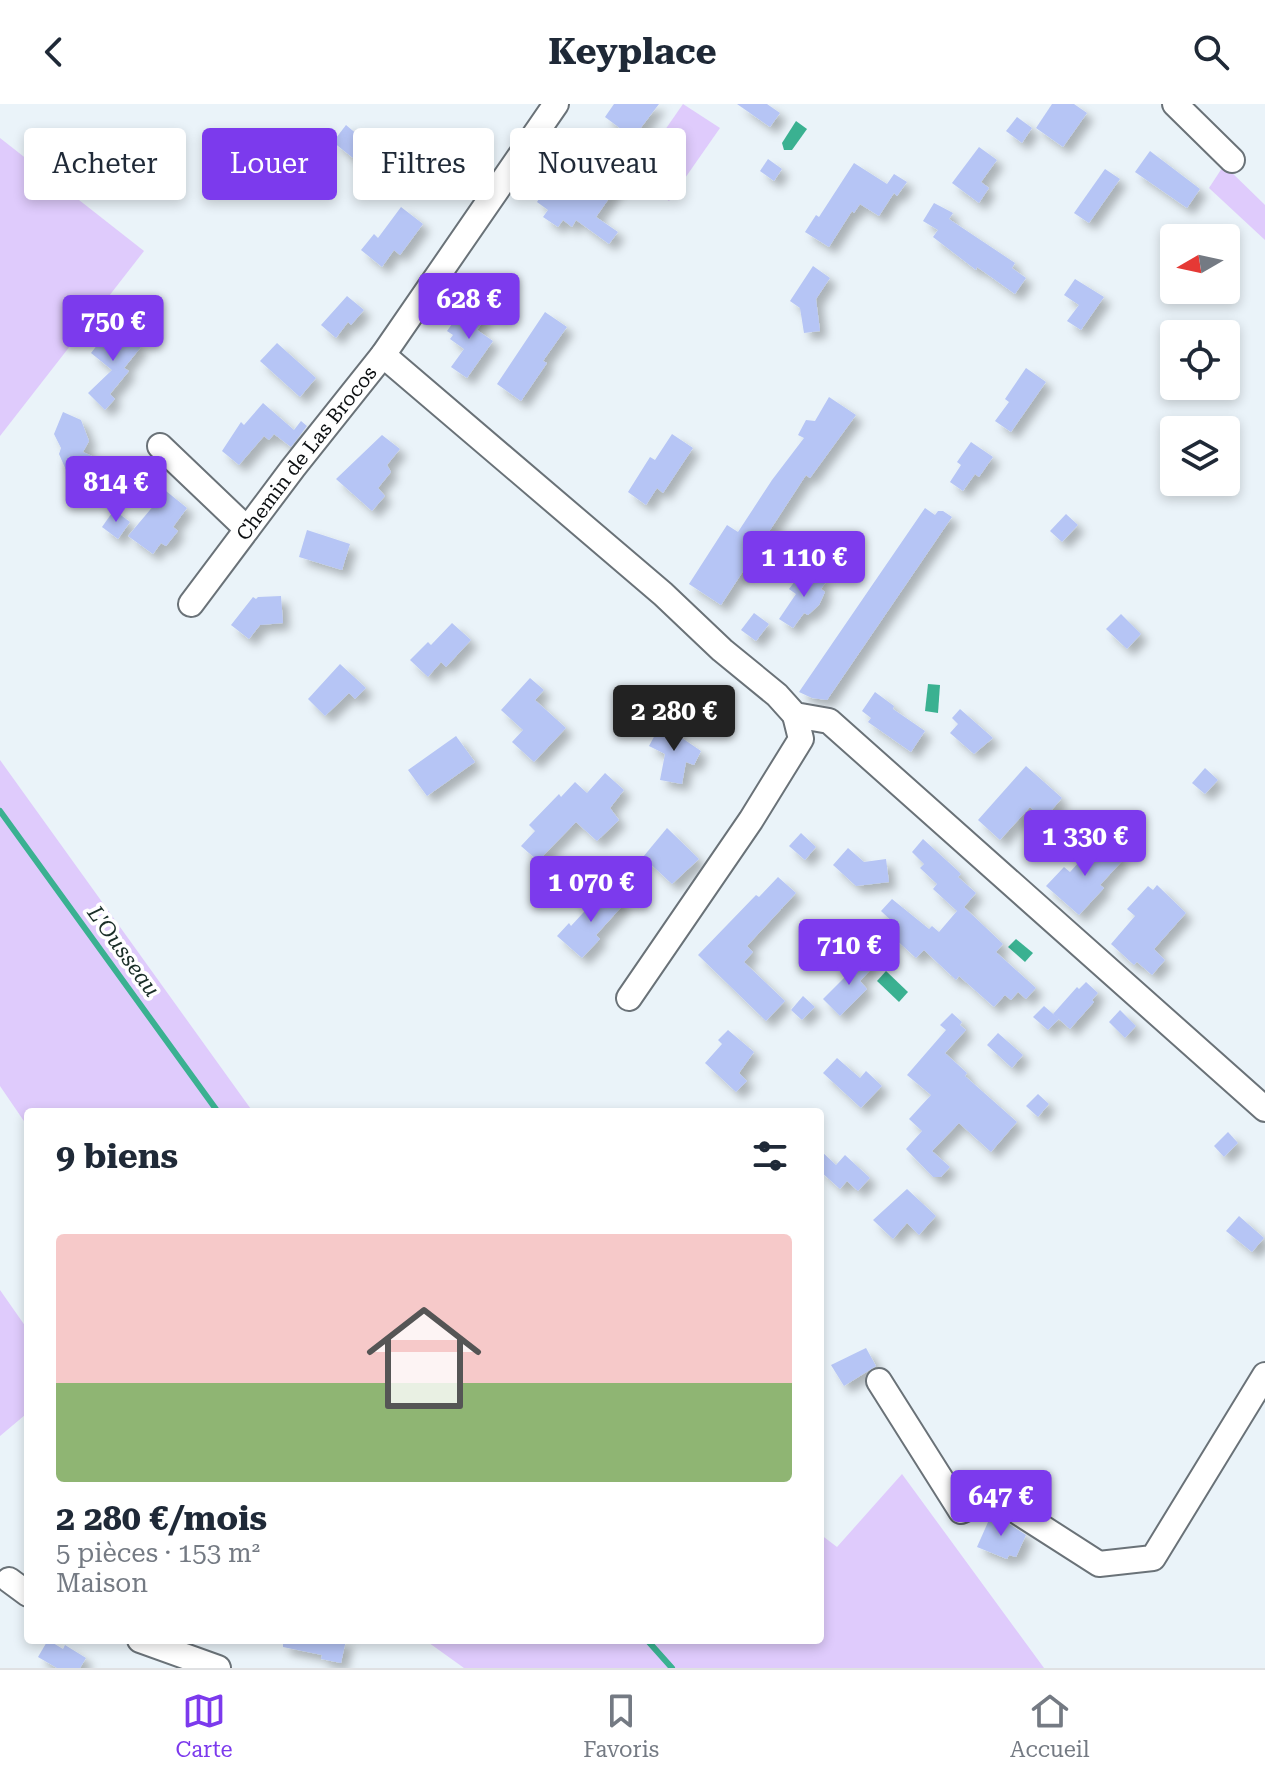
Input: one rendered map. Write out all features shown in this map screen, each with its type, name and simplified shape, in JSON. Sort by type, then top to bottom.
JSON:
[{"type":"street","name":"Chemin de Las Brocos","points":[[191,604],[383,355],[556,104]]},
{"type":"street","points":[[1175,104],[1232,160]]},
{"type":"street","points":[[383,355],[663,594],[722,650],[777,695],[795,715],[801,739],[751,820],[629,998]]},
{"type":"street","points":[[160,446],[247,529]]},
{"type":"street","points":[[795,715],[829,721],[1265,1109]]},
{"type":"street","points":[[879,1381],[961,1511],[993,1496],[1099,1564],[1153,1558],[1265,1375]]},
{"type":"street","points":[[151,1644],[218,1668]]},
{"type":"shaded area","points":[[683,104],[720,128],[686,177],[686,128],[666,128]]},
{"type":"shaded area","points":[[796,121],[807,129],[792,150],[784,150],[782,143]]},
{"type":"shaded area","points":[[0,138],[24,157],[24,200],[79,200],[144,251],[0,436]]},
{"type":"shaded area","points":[[1224,165],[1265,205],[1265,240],[1209,188]]},
{"type":"shaded area","points":[[928,684],[940,685],[938,713],[925,711]]},
{"type":"shaded area","points":[[0,760],[250,1108],[24,1108],[24,1121],[0,1086]]},
{"type":"shaded area","points":[[1016,939],[1033,953],[1025,962],[1008,947]]},
{"type":"shaded area","points":[[886,971],[908,992],[899,1002],[877,981]]},
{"type":"shaded area","points":[[0,1290],[24,1324],[24,1416],[0,1436]]},
{"type":"shaded area","points":[[902,1474],[1044,1668],[464,1668],[431,1644],[824,1644],[824,1537],[837,1547]]},
{"type":"building","points":[[614,104],[659,104],[641,128],[620,128],[605,117]]},
{"type":"building","points":[[737,104],[767,104],[780,113],[770,127]]},
{"type":"building","points":[[1052,104],[1074,104],[1087,113],[1063,147],[1036,128]]},
{"type":"building","points":[[1017,117],[1032,128],[1022,143],[1006,131]]},
{"type":"building","points":[[346,125],[353,131],[353,158],[337,145],[337,137]]},
{"type":"building","points":[[979,147],[997,160],[981,182],[989,188],[979,203],[952,183]]},
{"type":"building","points":[[1150,151],[1200,189],[1187,208],[1135,172]]},
{"type":"building","points":[[768,159],[782,169],[774,181],[760,171]]},
{"type":"building","points":[[854,163],[887,184],[894,174],[907,182],[897,196],[894,193],[879,216],[860,204],[829,247],[805,232],[816,215],[819,217]]},
{"type":"building","points":[[1105,169],[1120,179],[1089,223],[1074,213]]},
{"type":"building","points":[[608,200],[596,217],[618,232],[609,244],[576,220],[572,227],[563,220],[558,227],[543,217],[548,210],[537,202]]},
{"type":"building","points":[[934,203],[953,213],[949,219],[1015,263],[1012,268],[1026,278],[1015,294],[977,267],[976,270],[933,237],[938,230],[923,221]]},
{"type":"building","points":[[401,207],[423,224],[400,255],[394,250],[382,267],[361,250],[374,234],[378,238]]},
{"type":"building","points":[[813,266],[830,278],[816,299],[820,331],[804,333],[800,308],[790,301]]},
{"type":"building","points":[[1075,279],[1104,297],[1081,330],[1067,321],[1079,305],[1064,295]]},
{"type":"building","points":[[347,296],[364,310],[351,325],[348,322],[336,338],[321,325]]},
{"type":"building","points":[[462,310],[469,314],[472,310],[485,319],[477,330],[493,341],[467,378],[451,367],[464,349],[450,339],[453,335],[447,331]]},
{"type":"building","points":[[545,312],[567,327],[543,361],[547,363],[521,401],[497,384]]},
{"type":"building","points":[[113,325],[141,347],[124,368],[129,371],[110,394],[115,399],[105,410],[88,393],[112,370],[91,353]]},
{"type":"building","points":[[277,343],[316,378],[300,397],[260,361]]},
{"type":"building","points":[[1026,368],[1046,382],[1011,432],[995,421],[1009,402],[1005,399]]},
{"type":"building","points":[[829,397],[856,415],[810,478],[806,475],[721,605],[689,584],[727,525],[738,532],[804,438],[798,435],[806,420],[815,421]]},
{"type":"building","points":[[263,403],[294,430],[301,421],[307,426],[291,447],[274,434],[269,440],[264,436],[239,465],[222,451],[241,422],[244,425]]},
{"type":"building","points":[[63,412],[81,420],[89,441],[83,452],[96,458],[87,479],[66,470],[59,454],[61,448],[54,434]]},
{"type":"building","points":[[672,434],[693,448],[663,493],[657,488],[646,505],[628,492],[650,457],[655,460]]},
{"type":"building","points":[[382,435],[400,449],[387,465],[391,472],[378,488],[385,496],[372,511],[336,479]]},
{"type":"building","points":[[971,442],[993,457],[979,477],[975,474],[963,491],[950,482],[961,465],[957,462]]},
{"type":"building","points":[[166,491],[187,508],[173,527],[178,531],[166,546],[161,543],[153,554],[128,536]]},
{"type":"building","points":[[925,508],[935,515],[943,511],[952,517],[827,700],[799,692]]},
{"type":"building","points":[[114,510],[130,522],[118,539],[102,527]]},
{"type":"building","points":[[1066,514],[1078,525],[1062,542],[1050,531]]},
{"type":"building","points":[[307,530],[350,544],[342,570],[299,557]]},
{"type":"building","points":[[812,571],[826,582],[821,589],[825,592],[819,605],[808,615],[804,613],[793,628],[779,619],[796,594],[789,589],[798,577],[805,582]]},
{"type":"building","points":[[281,596],[283,623],[260,625],[249,639],[231,625],[253,597]]},
{"type":"building","points":[[754,613],[769,624],[756,641],[741,630]]},
{"type":"building","points":[[1121,614],[1141,634],[1127,649],[1106,629]]},
{"type":"building","points":[[452,623],[471,640],[446,667],[441,662],[428,677],[410,660],[428,642],[431,645]]},
{"type":"building","points":[[340,664],[366,688],[355,699],[349,693],[325,716],[308,699]]},
{"type":"building","points":[[530,678],[544,690],[535,700],[566,728],[534,762],[512,742],[523,730],[501,710]]},
{"type":"building","points":[[875,692],[925,731],[911,752],[868,722],[871,718],[862,711]]},
{"type":"building","points":[[960,709],[993,738],[974,754],[950,733],[958,724],[952,718]]},
{"type":"building","points":[[662,722],[701,751],[694,765],[686,762],[682,784],[660,780],[665,754],[649,746]]},
{"type":"building","points":[[456,736],[475,762],[427,796],[408,770]]},
{"type":"building","points":[[1026,766],[1062,798],[1044,819],[1030,807],[1000,840],[978,820]]},
{"type":"building","points":[[1205,768],[1218,780],[1205,794],[1192,783]]},
{"type":"building","points":[[605,773],[624,790],[610,808],[619,820],[597,841],[576,822],[538,861],[521,846],[535,831],[529,825],[559,794],[561,797],[575,782],[587,793]]},
{"type":"building","points":[[667,828],[699,859],[672,884],[643,857]]},
{"type":"building","points":[[801,833],[816,847],[805,860],[789,846]]},
{"type":"building","points":[[923,839],[961,874],[958,877],[976,893],[964,907],[1003,944],[996,952],[1036,988],[1026,999],[1018,992],[1011,1000],[1005,995],[994,1007],[959,976],[956,980],[924,950],[916,958],[891,935],[898,927],[881,911],[892,899],[929,929],[932,926],[939,932],[957,911],[933,889],[937,884],[920,868],[924,864],[912,852]]},
{"type":"building","points":[[1100,839],[1123,860],[1100,885],[1104,888],[1079,915],[1046,886],[1064,867],[1070,872]]},
{"type":"building","points":[[848,848],[864,862],[886,859],[889,882],[856,886],[833,865]]},
{"type":"building","points":[[778,877],[796,893],[747,946],[753,952],[744,962],[785,1001],[766,1021],[698,955],[756,895],[759,897]]},
{"type":"building","points":[[1157,885],[1186,913],[1154,949],[1165,960],[1152,975],[1137,962],[1134,965],[1111,944],[1135,916],[1127,909],[1148,886],[1153,890]]},
{"type":"building","points":[[606,888],[624,904],[596,935],[600,939],[582,958],[557,936],[569,923],[571,926]]},
{"type":"building","points":[[861,955],[873,967],[860,981],[867,989],[840,1016],[823,999],[850,972],[847,969]]},
{"type":"building","points":[[1086,982],[1098,993],[1070,1029],[1053,1014],[1077,987],[1079,989]]},
{"type":"building","points":[[803,996],[815,1007],[802,1020],[791,1010]]},
{"type":"building","points":[[1044,1006],[1059,1019],[1048,1030],[1033,1017]]},
{"type":"building","points":[[1120,1010],[1136,1026],[1125,1038],[1109,1022]]},
{"type":"building","points":[[952,1013],[966,1030],[945,1053],[967,1073],[965,1076],[1017,1122],[991,1152],[959,1123],[932,1151],[950,1167],[941,1177],[933,1177],[906,1149],[922,1131],[909,1119],[931,1095],[907,1075],[946,1030],[940,1025]]},
{"type":"building","points":[[728,1030],[754,1052],[739,1073],[747,1081],[736,1092],[705,1063],[722,1044],[718,1040]]},
{"type":"building","points":[[998,1033],[1023,1055],[1012,1068],[987,1045]]},
{"type":"building","points":[[837,1058],[860,1078],[866,1071],[882,1086],[861,1108],[823,1073]]},
{"type":"building","points":[[1038,1094],[1049,1104],[1038,1117],[1026,1106]]},
{"type":"building","points":[[1228,1132],[1238,1143],[1224,1157],[1214,1146]]},
{"type":"building","points":[[824,1154],[836,1165],[845,1155],[870,1178],[858,1191],[847,1181],[840,1189],[824,1175]]},
{"type":"building","points":[[907,1189],[936,1216],[919,1235],[907,1223],[893,1239],[873,1220]]},
{"type":"building","points":[[1239,1216],[1264,1238],[1252,1252],[1226,1231]]},
{"type":"building","points":[[866,1348],[876,1366],[844,1386],[831,1365]]},
{"type":"building","points":[[992,1513],[1026,1535],[1016,1557],[1009,1555],[1007,1559],[977,1547]]},
{"type":"building","points":[[46,1644],[55,1644],[63,1649],[65,1645],[86,1658],[80,1668],[57,1668],[38,1657]]},
{"type":"building","points":[[283,1644],[345,1644],[341,1663],[321,1659],[322,1655],[283,1647]]},
{"type":"waterway","name":"L'Ousseau","points":[[0,811],[215,1108]]},
{"type":"waterway","name":"L'Ousseau","points":[[651,1644],[672,1668]]}]
